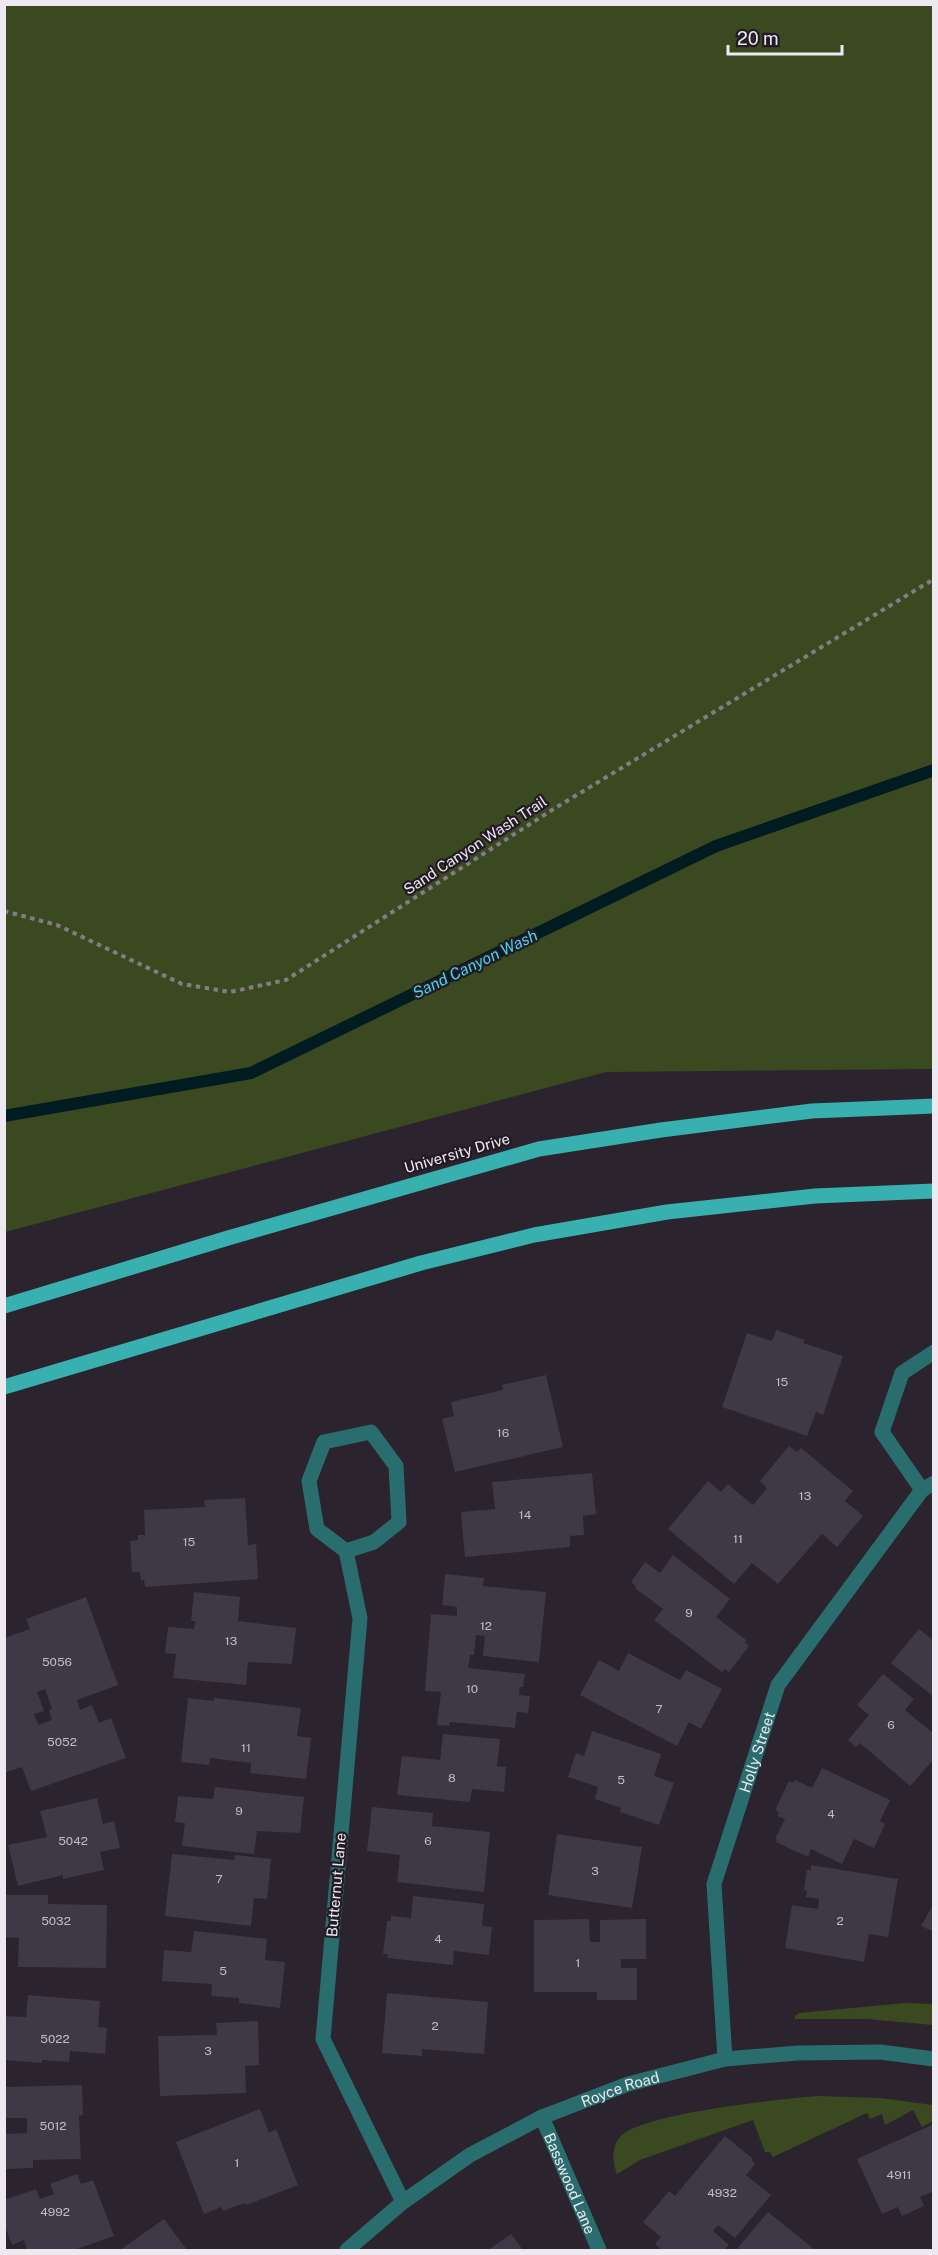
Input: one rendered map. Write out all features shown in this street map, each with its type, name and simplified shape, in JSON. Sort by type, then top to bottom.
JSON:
[{"type":"main road","name":"University Drive","points":[[4,1306],[228,1238],[539,1149],[660,1130],[812,1111],[933,1106]]},
{"type":"main road","points":[[4,1387],[421,1263],[534,1235],[667,1212],[804,1197],[933,1191]]},
{"type":"street","name":"Holly Street","points":[[725,2060],[714,1884],[778,1685],[928,1486],[882,1432],[902,1373],[933,1352]]},
{"type":"street","points":[[371,1432],[396,1466],[399,1522],[374,1542],[346,1551],[317,1529],[309,1481],[324,1442],[371,1432]]},
{"type":"street","name":"Butternut Lane","points":[[346,1551],[360,1618],[323,2039],[403,2202]]},
{"type":"street","name":"Royce Road","points":[[347,2250],[403,2202],[470,2155],[542,2117],[628,2084],[725,2060],[798,2053],[880,2052],[933,2059]]},
{"type":"street","name":"Basswood Lane","points":[[542,2117],[599,2250]]},
{"type":"path","name":"Sand Canyon Wash Trail","points":[[4,911],[57,925],[182,984],[230,992],[286,980],[552,810],[933,579]]},
{"type":"green space","points":[[4,5],[933,5],[933,1069],[606,1072],[5,1232]]},
{"type":"green space","points":[[905,2003],[933,2004],[933,2025],[867,2019],[795,2019],[799,2013]]},
{"type":"green space","points":[[817,2096],[880,2098],[933,2105],[933,2121],[922,2127],[913,2110],[885,2125],[882,2114],[870,2119],[867,2113],[773,2157],[770,2152],[765,2152],[753,2120],[640,2160],[617,2174],[613,2159],[616,2143],[622,2135],[636,2127],[715,2108]]},
{"type":"building","points":[[776,1330],[805,1340],[803,1343],[843,1356],[823,1415],[816,1412],[807,1436],[722,1407],[747,1333],[772,1341]]},
{"type":"building","points":[[546,1375],[563,1447],[455,1472],[442,1419],[454,1416],[451,1402],[503,1390],[502,1385]]},
{"type":"building","points":[[789,1446],[797,1452],[801,1448],[853,1491],[845,1501],[863,1516],[837,1547],[822,1534],[778,1584],[752,1563],[734,1584],[668,1529],[708,1481],[721,1492],[728,1484],[753,1505],[767,1488],[760,1481]]},
{"type":"building","points":[[592,1473],[596,1514],[583,1516],[584,1535],[570,1536],[570,1547],[465,1557],[461,1512],[495,1509],[492,1482]]},
{"type":"building","points":[[245,1498],[248,1545],[256,1544],[258,1579],[145,1587],[144,1580],[141,1581],[140,1572],[132,1572],[130,1541],[138,1540],[138,1535],[145,1535],[144,1510],[205,1507],[204,1500]]},
{"type":"building","points":[[673,1555],[730,1599],[716,1617],[746,1640],[745,1643],[749,1646],[729,1672],[725,1669],[722,1672],[654,1620],[663,1609],[635,1588],[636,1586],[631,1582],[645,1562],[660,1573]]},
{"type":"building","points":[[445,1574],[484,1578],[483,1586],[546,1592],[539,1662],[483,1656],[485,1636],[476,1635],[474,1655],[470,1655],[468,1668],[525,1674],[519,1695],[530,1696],[528,1713],[517,1712],[515,1728],[450,1722],[449,1726],[437,1725],[441,1692],[425,1691],[431,1614],[457,1616],[457,1607],[442,1605]]},
{"type":"building","points":[[194,1592],[240,1597],[238,1621],[296,1628],[292,1664],[248,1662],[246,1685],[173,1678],[176,1654],[165,1653],[168,1627],[194,1629],[195,1621],[191,1621]]},
{"type":"building","points":[[86,1597],[118,1685],[77,1700],[80,1710],[92,1705],[99,1723],[111,1718],[126,1758],[31,1791],[22,1767],[4,1773],[4,1638],[30,1629],[26,1619]],"holes":[[[45,1689],[52,1709],[49,1710],[52,1720],[38,1725],[34,1714],[44,1711],[37,1692]]]},
{"type":"building","points":[[919,1629],[934,1641],[934,1697],[891,1663]]},
{"type":"building","points":[[628,1653],[680,1680],[686,1670],[722,1689],[701,1729],[689,1722],[677,1746],[580,1695],[599,1660],[619,1671]]},
{"type":"building","points":[[883,1674],[914,1699],[905,1710],[934,1734],[934,1759],[910,1786],[860,1743],[856,1747],[848,1740],[869,1715],[857,1705]]},
{"type":"building","points":[[188,1698],[214,1701],[214,1698],[301,1708],[297,1736],[311,1738],[306,1779],[250,1773],[251,1763],[210,1758],[209,1765],[181,1762]]},
{"type":"building","points":[[592,1731],[661,1754],[654,1776],[674,1783],[659,1825],[620,1812],[621,1808],[595,1799],[598,1787],[568,1777],[576,1753],[584,1756]]},
{"type":"building","points":[[443,1734],[500,1739],[497,1766],[506,1767],[504,1792],[472,1789],[470,1802],[397,1795],[402,1756],[440,1760]]},
{"type":"building","points":[[822,1768],[890,1800],[880,1821],[885,1824],[874,1848],[854,1839],[842,1864],[811,1849],[808,1857],[776,1842],[775,1839],[785,1819],[777,1816],[779,1812],[775,1810],[789,1781],[793,1783],[795,1780],[812,1788]]},
{"type":"building","points":[[215,1787],[304,1797],[300,1833],[257,1831],[254,1854],[182,1846],[185,1823],[175,1822],[178,1796],[213,1799]]},
{"type":"building","points":[[97,1798],[103,1824],[114,1821],[120,1848],[100,1852],[104,1870],[63,1879],[63,1875],[18,1886],[8,1845],[47,1837],[40,1811]]},
{"type":"building","points":[[372,1807],[433,1813],[432,1826],[490,1832],[484,1892],[397,1882],[400,1855],[367,1851]]},
{"type":"building","points":[[557,1834],[642,1847],[632,1908],[548,1895]]},
{"type":"building","points":[[172,1854],[234,1860],[235,1855],[271,1859],[267,1899],[254,1898],[251,1926],[165,1916]]},
{"type":"building","points":[[811,1865],[898,1879],[888,1937],[869,1934],[864,1962],[785,1948],[792,1905],[818,1909],[819,1899],[806,1897],[807,1891],[804,1890],[807,1870],[811,1870]]},
{"type":"building","points":[[5,1895],[48,1895],[48,1904],[107,1905],[106,1968],[18,1967],[19,1938],[5,1937]]},
{"type":"building","points":[[413,1896],[484,1904],[482,1926],[492,1927],[489,1955],[454,1951],[453,1965],[387,1958],[388,1954],[383,1954],[387,1921],[391,1921],[391,1916],[411,1918]]},
{"type":"building","points":[[934,1903],[934,1932],[921,1926]]},
{"type":"building","points":[[589,1919],[590,1942],[600,1942],[600,1920],[646,1919],[646,1959],[621,1959],[621,1968],[637,1968],[637,2000],[597,2000],[597,1992],[534,1992],[534,1920]]},
{"type":"building","points":[[194,1931],[267,1939],[265,1960],[285,1962],[280,2008],[239,2003],[239,1998],[211,1996],[212,1984],[162,1981],[164,1950],[191,1952]]},
{"type":"building","points":[[387,1993],[488,2002],[484,2054],[422,2049],[422,2056],[382,2053]]},
{"type":"building","points":[[28,1995],[100,2001],[98,2027],[107,2028],[105,2054],[70,2051],[69,2062],[42,2060],[42,2063],[4,2060],[4,2016],[26,2017]]},
{"type":"building","points":[[258,2021],[259,2065],[245,2066],[246,2093],[160,2096],[158,2036],[217,2035],[216,2023]]},
{"type":"building","points":[[82,2085],[83,2115],[79,2116],[81,2159],[33,2160],[33,2168],[4,2169],[4,2134],[27,2133],[27,2118],[4,2118],[4,2087]]},
{"type":"building","points":[[260,2109],[269,2133],[276,2129],[298,2185],[246,2205],[245,2203],[223,2211],[221,2207],[204,2214],[176,2142]]},
{"type":"building","points":[[934,2124],[934,2191],[920,2197],[924,2206],[902,2216],[898,2207],[882,2214],[857,2159]]},
{"type":"building","points":[[725,2136],[753,2159],[755,2164],[746,2175],[771,2195],[735,2238],[718,2225],[713,2231],[729,2245],[724,2250],[662,2250],[655,2244],[661,2237],[643,2222],[669,2191],[675,2196]]},
{"type":"building","points":[[77,2174],[81,2184],[93,2180],[114,2236],[74,2250],[27,2250],[24,2240],[12,2245],[4,2224],[4,2200],[36,2189],[40,2199],[54,2194],[50,2184]]},
{"type":"building","points":[[768,2212],[815,2250],[736,2250]]},
{"type":"building","points":[[164,2219],[187,2250],[120,2250]]},
{"type":"building","points":[[511,2234],[523,2250],[488,2250]]},
{"type":"waterway","name":"Sand Canyon Wash","points":[[4,1116],[251,1073],[716,846],[934,770]]}]
